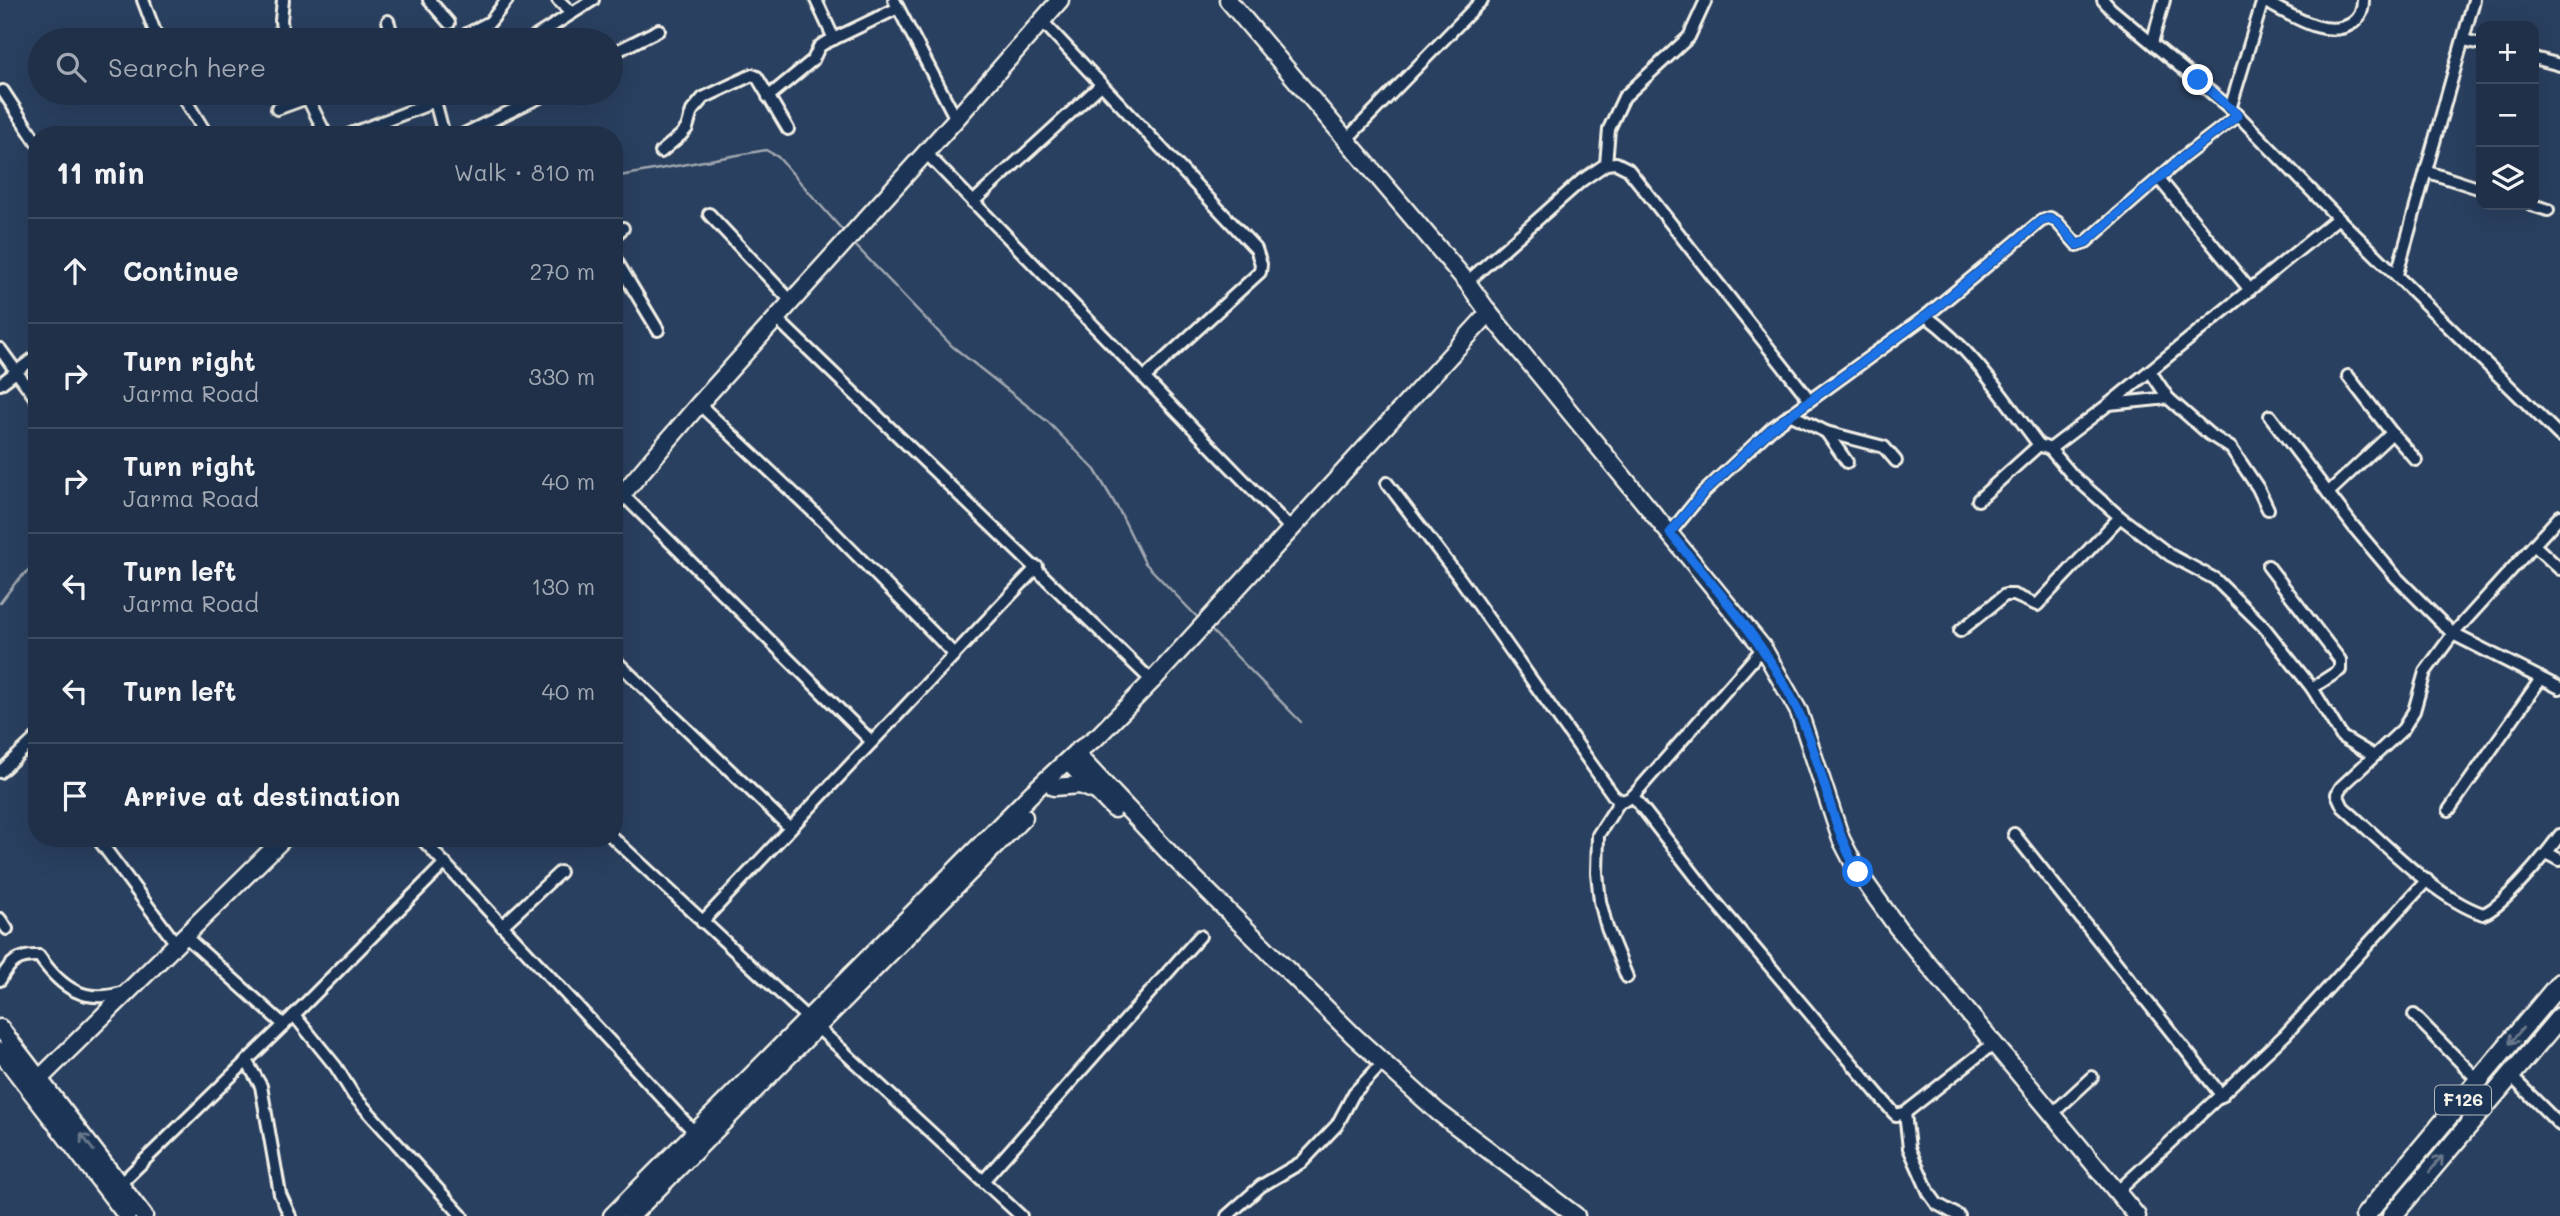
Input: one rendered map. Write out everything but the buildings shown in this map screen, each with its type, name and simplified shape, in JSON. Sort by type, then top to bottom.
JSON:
[{"type":"main road","name":"F126","points":[[2365,1216],[2560,983]]},
{"type":"main road","name":"F126","points":[[2392,1216],[2560,1017]]},
{"type":"street","points":[[143,0],[154,28]]},
{"type":"street","points":[[282,28],[283,0]]},
{"type":"street","points":[[429,0],[449,23]]},
{"type":"street","points":[[478,28],[490,22],[507,0]]},
{"type":"street","points":[[558,0],[572,13]]},
{"type":"street","points":[[549,28],[593,0]]},
{"type":"street","points":[[816,0],[834,39]]},
{"type":"street","points":[[623,494],[699,404],[1060,0]]},
{"type":"street","points":[[1228,0],[1467,282],[1489,313],[1763,648],[1799,712],[1841,839],[1853,864],[1898,928],[2137,1216]]},
{"type":"street","points":[[1347,139],[1482,0]]},
{"type":"street","points":[[1606,164],[1609,129],[1624,97],[1689,37],[1706,0]]},
{"type":"street","points":[[2103,0],[2110,9],[2234,112],[2560,436]]},
{"type":"street","points":[[2152,43],[2164,0]]},
{"type":"street","points":[[1670,533],[1702,494],[1745,451],[1809,399],[1926,316],[2041,221],[2050,218],[2057,222],[2077,245],[2082,244],[2160,180],[2234,112],[2263,0],[2322,28],[2335,30],[2356,22],[2363,9],[2363,0]]},
{"type":"street","points":[[2397,274],[2428,172],[2474,0]]},
{"type":"street","points":[[768,97],[813,60],[819,47],[896,4],[956,119]]},
{"type":"street","points":[[388,21],[390,28]]},
{"type":"street","points":[[1042,21],[1255,248],[1261,264],[1260,272],[1144,377]]},
{"type":"street","points":[[623,48],[659,30]]},
{"type":"street","points":[[2464,40],[2476,43]]},
{"type":"street","points":[[2539,59],[2560,65]]},
{"type":"street","points":[[661,152],[687,128],[692,110],[703,98],[752,75],[757,77],[788,129]]},
{"type":"street","points":[[973,202],[1101,85]]},
{"type":"street","points":[[3,91],[28,129]]},
{"type":"street","points":[[188,105],[201,126]]},
{"type":"street","points":[[277,109],[285,105]]},
{"type":"street","points":[[311,105],[322,126]]},
{"type":"street","points":[[371,126],[425,105]]},
{"type":"street","points":[[436,105],[443,126]]},
{"type":"street","points":[[480,126],[523,105]]},
{"type":"street","points":[[925,152],[1292,530]]},
{"type":"street","points":[[1467,282],[1581,181],[1606,164],[1616,163],[1628,169],[1809,399]]},
{"type":"street","points":[[2428,172],[2476,187]]},
{"type":"street","points":[[2160,180],[2250,290]]},
{"type":"street","points":[[2539,207],[2548,209]]},
{"type":"street","points":[[709,214],[791,301]]},
{"type":"street","points":[[1978,500],[2044,447],[2109,404],[2338,218]]},
{"type":"street","points":[[623,272],[658,330]]},
{"type":"street","points":[[631,1216],[811,1024],[1152,681],[1489,313]]},
{"type":"street","points":[[1926,316],[1951,334],[1965,349],[2044,447],[2073,476],[2120,517],[2170,555],[2215,579],[2263,626],[2312,688],[2343,737],[2374,756]]},
{"type":"street","points":[[776,318],[1037,567],[1152,681]]},
{"type":"street","points":[[0,349],[28,389]]},
{"type":"street","points":[[0,384],[28,363]]},
{"type":"street","points":[[2150,371],[2168,398],[2209,434],[2231,448],[2258,488],[2268,509]]},
{"type":"street","points":[[2348,376],[2416,460]]},
{"type":"street","points":[[2109,404],[2168,398]]},
{"type":"street","points":[[699,404],[825,523],[954,654]]},
{"type":"street","points":[[1790,414],[1826,432],[1884,447],[1896,461]]},
{"type":"street","points":[[2270,416],[2396,577],[2453,635],[2560,688]]},
{"type":"street","points":[[1826,432],[1847,462]]},
{"type":"street","points":[[2328,493],[2392,433]]},
{"type":"street","points":[[1387,483],[1461,580],[1619,801],[1626,801],[1633,796],[1763,648]]},
{"type":"street","points":[[623,503],[873,742]]},
{"type":"street","points":[[2560,516],[2453,635],[2425,672],[2409,720],[2337,794],[2343,807],[2427,880],[2471,910],[2483,914],[2496,907],[2547,853],[2560,835]]},
{"type":"street","points":[[1960,631],[2004,595],[2014,595],[2037,605],[2120,517]]},
{"type":"street","points":[[2535,546],[2560,569]]},
{"type":"street","points":[[2268,566],[2340,660],[2340,670],[2312,688]]},
{"type":"street","points":[[702,922],[1037,567]]},
{"type":"street","points":[[623,668],[789,827]]},
{"type":"street","points":[[2449,810],[2540,680]]},
{"type":"street","points":[[1096,739],[1092,760],[1101,787],[1258,957],[1432,1120],[1560,1216]]},
{"type":"street","points":[[0,772],[28,746]]},
{"type":"street","points":[[1074,760],[1354,1036],[1438,1112],[1576,1216]]},
{"type":"street","points":[[612,1216],[1054,787],[1074,760]]},
{"type":"street","points":[[1054,787],[1101,787]]},
{"type":"street","points":[[1633,796],[1714,900],[1893,1112],[1900,1115],[1905,1113],[1994,1043]]},
{"type":"street","points":[[1619,801],[1598,835],[1597,873],[1607,928],[1627,977]]},
{"type":"street","points":[[2014,834],[2222,1096]]},
{"type":"street","points":[[105,847],[181,940],[284,1025]]},
{"type":"street","points":[[34,1085],[275,847]]},
{"type":"street","points":[[430,847],[696,1134]]},
{"type":"street","points":[[622,847],[1021,1216]]},
{"type":"street","points":[[2547,853],[2560,860]]},
{"type":"street","points":[[119,1185],[294,1016],[445,863]]},
{"type":"street","points":[[502,926],[560,872]]},
{"type":"street","points":[[2117,1192],[2285,1035],[2427,880]]},
{"type":"street","points":[[984,1180],[1200,936]]},
{"type":"street","points":[[0,980],[9,964],[23,955],[39,956],[51,972],[79,995],[106,999],[131,990]]},
{"type":"street","points":[[2414,1015],[2479,1081]]},
{"type":"street","points":[[294,1016],[336,1067],[354,1096],[458,1215]]},
{"type":"street","points":[[0,1028],[34,1085],[127,1216]]},
{"type":"street","points":[[0,1051],[34,1085],[144,1216]]},
{"type":"street","points":[[247,1062],[261,1086],[280,1194],[290,1216]]},
{"type":"street","points":[[1227,1216],[1261,1186],[1302,1162],[1337,1125],[1354,1093],[1376,1070]]},
{"type":"street","points":[[2511,1076],[2560,1125]]},
{"type":"street","points":[[2052,1114],[2092,1077]]},
{"type":"street","points":[[1905,1113],[1909,1148],[1929,1193],[1937,1204],[1959,1216]]},
{"type":"waterway","points":[[623,175],[766,150],[778,157],[845,233]]},
{"type":"waterway","points":[[854,244],[952,346],[1048,422],[1095,470],[1145,563],[1199,619]]},
{"type":"waterway","points":[[0,603],[28,571]]},
{"type":"waterway","points":[[1209,628],[1301,722]]},
{"type":"route","points":[[1858,872],[1841,839],[1799,712],[1763,648],[1670,533],[1702,494],[1772,428],[1926,316],[2041,221],[2050,218],[2057,222],[2077,245],[2086,242],[2182,158],[2238,115],[2198,80]]}]
